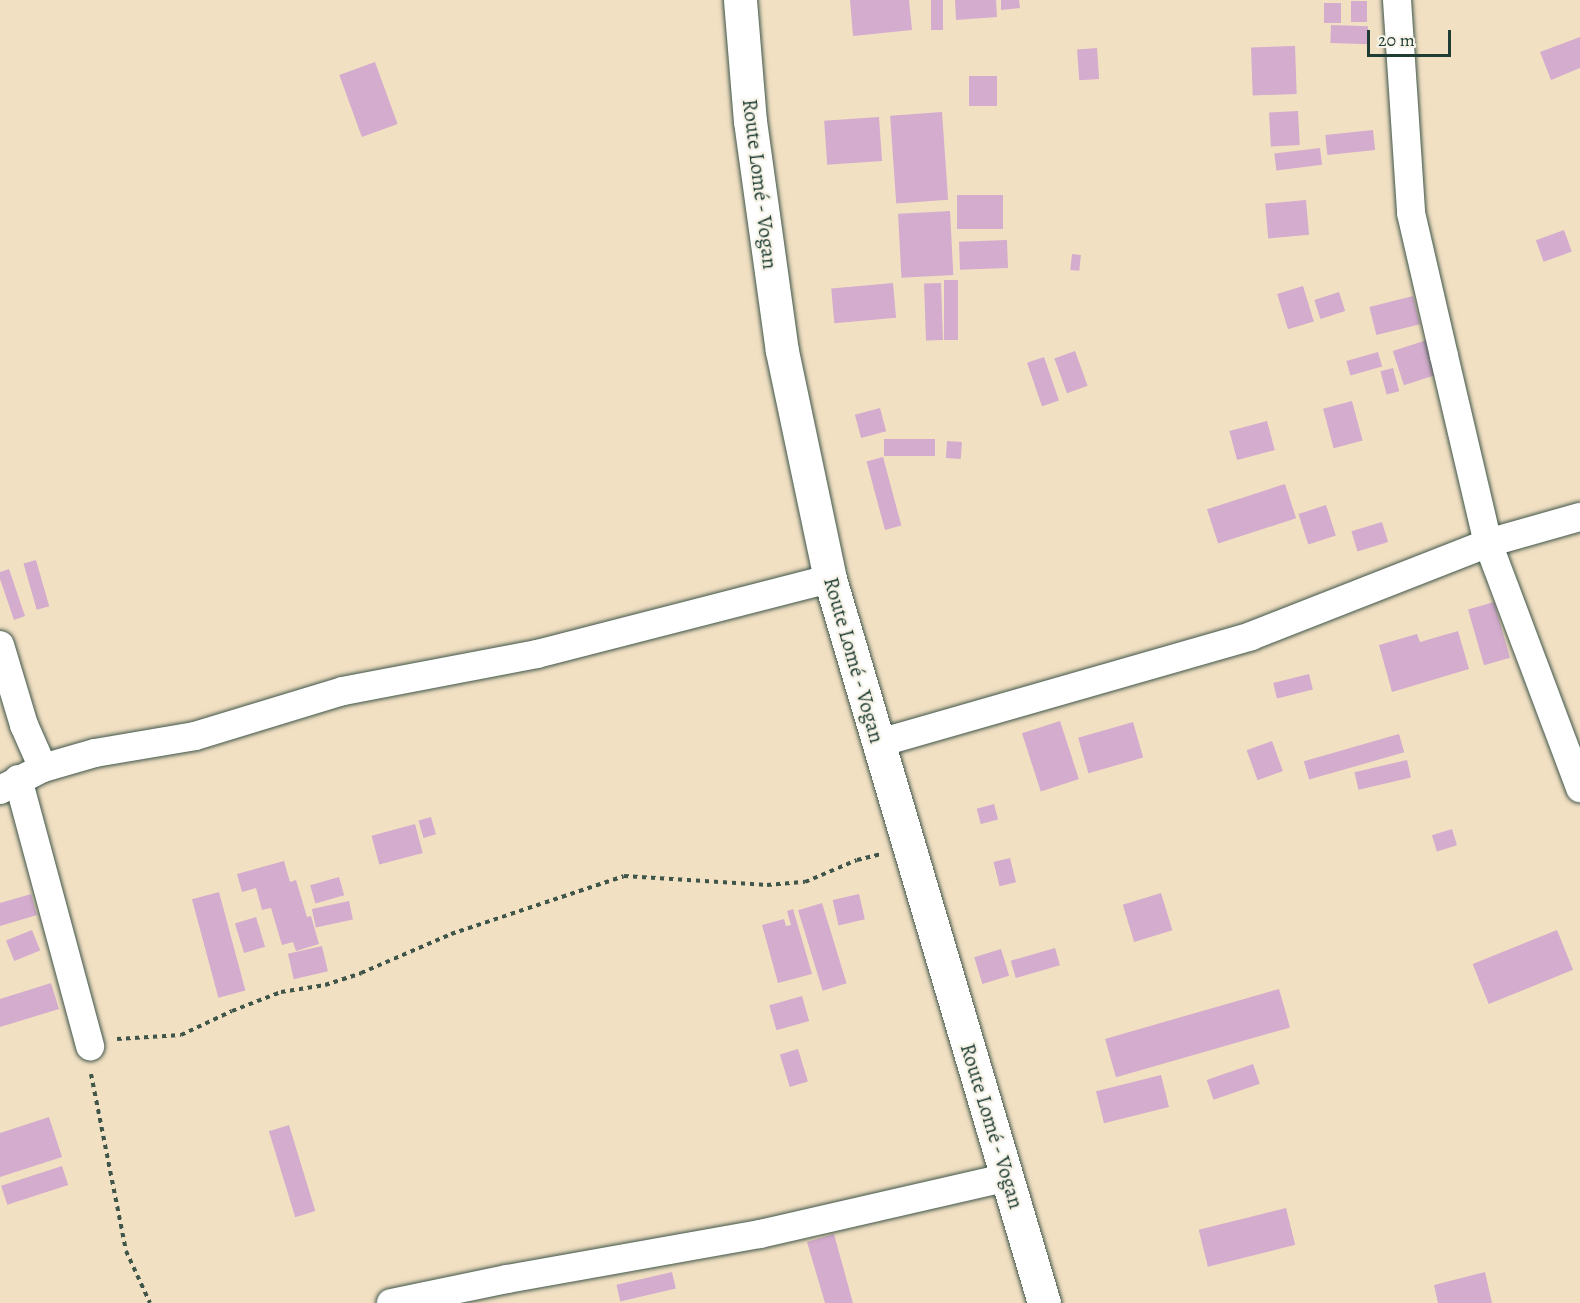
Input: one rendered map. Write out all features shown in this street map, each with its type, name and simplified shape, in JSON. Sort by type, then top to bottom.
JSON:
[{"type":"main road","name":"Route Lomé - Vogan","points":[[740,0],[750,121],[782,351],[830,579],[1044,1303]]},
{"type":"street","points":[[1397,0],[1411,213],[1488,543],[1580,788]]},
{"type":"street","points":[[879,743],[1251,636],[1488,543],[1580,518]]},
{"type":"street","points":[[90,1046],[9,785],[43,768],[95,753],[195,736],[343,691],[537,654],[830,579]]},
{"type":"street","points":[[0,645],[24,725],[43,768]]},
{"type":"street","points":[[391,1303],[507,1279],[760,1234],[1008,1177]]},
{"type":"path","points":[[150,1303],[126,1251],[103,1127],[91,1081],[90,1046],[122,1038],[181,1035],[232,1011],[281,992],[325,985],[361,973],[451,934],[624,876],[767,885],[805,882],[857,860],[908,847]]},
{"type":"building","points":[[850,0],[909,0],[912,30],[853,36]]},
{"type":"building","points":[[931,0],[943,0],[943,30],[931,30]]},
{"type":"building","points":[[955,0],[996,0],[997,17],[956,20]]},
{"type":"building","points":[[1001,0],[1019,0],[1020,8],[1001,10]]},
{"type":"building","points":[[1351,1],[1367,1],[1367,22],[1351,22]]},
{"type":"building","points":[[1324,3],[1341,3],[1341,23],[1324,23]]},
{"type":"building","points":[[1331,25],[1368,26],[1367,44],[1330,43]]},
{"type":"building","points":[[1580,37],[1580,68],[1551,80],[1540,52]]},
{"type":"building","points":[[1295,46],[1297,94],[1253,96],[1251,48]]},
{"type":"building","points":[[1097,48],[1099,79],[1079,80],[1077,49]]},
{"type":"building","points":[[375,62],[398,124],[362,137],[339,75]]},
{"type":"building","points":[[969,76],[997,76],[997,106],[969,106]]},
{"type":"building","points":[[1298,111],[1300,145],[1271,146],[1269,113]]},
{"type":"building","points":[[942,112],[948,200],[896,203],[890,116]]},
{"type":"building","points":[[879,117],[882,161],[827,165],[824,121]]},
{"type":"building","points":[[1373,130],[1375,150],[1327,155],[1325,135]]},
{"type":"building","points":[[1320,148],[1322,165],[1276,170],[1274,154]]},
{"type":"building","points":[[957,195],[1003,195],[1003,229],[957,229]]},
{"type":"building","points":[[1306,200],[1309,235],[1268,238],[1265,204]]},
{"type":"building","points":[[950,211],[953,275],[901,278],[898,214]]},
{"type":"building","points":[[1564,230],[1572,252],[1544,262],[1536,240]]},
{"type":"building","points":[[1007,240],[1008,268],[960,270],[959,242]]},
{"type":"building","points":[[1072,254],[1081,255],[1079,271],[1070,270]]},
{"type":"building","points":[[944,280],[958,280],[958,340],[944,340]]},
{"type":"building","points":[[893,283],[896,318],[834,323],[831,288]]},
{"type":"building","points":[[941,283],[943,340],[926,341],[924,284]]},
{"type":"building","points":[[1303,286],[1314,321],[1288,329],[1277,294]]},
{"type":"building","points":[[1339,292],[1345,311],[1320,319],[1314,300]]},
{"type":"building","points":[[1413,296],[1420,324],[1376,335],[1369,307]]},
{"type":"building","points":[[1427,340],[1438,374],[1404,385],[1393,351]]},
{"type":"building","points":[[1075,351],[1088,386],[1067,393],[1054,359]]},
{"type":"building","points":[[1378,352],[1382,366],[1350,376],[1346,361]]},
{"type":"building","points":[[1044,357],[1059,400],[1042,406],[1027,363]]},
{"type":"building","points":[[1393,368],[1399,391],[1387,395],[1380,371]]},
{"type":"building","points":[[1352,401],[1363,441],[1334,448],[1323,409]]},
{"type":"building","points":[[880,408],[886,431],[861,438],[855,415]]},
{"type":"building","points":[[1267,421],[1275,450],[1237,460],[1229,431]]},
{"type":"building","points":[[884,439],[935,439],[935,456],[884,456]]},
{"type":"building","points":[[947,441],[962,442],[961,459],[946,458]]},
{"type":"building","points":[[883,457],[901,526],[885,530],[867,461]]},
{"type":"building","points":[[1285,484],[1296,518],[1218,544],[1207,509]]},
{"type":"building","points":[[1326,505],[1336,535],[1308,544],[1298,514]]},
{"type":"building","points":[[1382,522],[1388,542],[1358,551],[1351,531]]},
{"type":"building","points":[[36,560],[49,606],[37,610],[24,564]]},
{"type":"building","points":[[9,569],[25,616],[14,620],[0,579],[0,572]]},
{"type":"building","points":[[1494,602],[1510,658],[1484,665],[1468,609]]},
{"type":"building","points":[[1458,631],[1469,669],[1392,692],[1379,645],[1417,634],[1420,642]]},
{"type":"building","points":[[1309,674],[1313,690],[1277,698],[1273,683]]},
{"type":"building","points":[[1060,721],[1079,779],[1041,791],[1022,733]]},
{"type":"building","points":[[1133,722],[1143,758],[1088,773],[1078,738]]},
{"type":"building","points":[[1399,734],[1404,752],[1309,780],[1304,761]]},
{"type":"building","points":[[1272,741],[1283,771],[1258,780],[1247,750]]},
{"type":"building","points":[[1407,760],[1411,778],[1358,790],[1354,772]]},
{"type":"building","points":[[994,804],[998,819],[981,824],[977,809]]},
{"type":"building","points":[[431,817],[436,834],[423,838],[419,821]]},
{"type":"building","points":[[415,824],[423,853],[379,865],[372,836]]},
{"type":"building","points":[[1452,829],[1457,845],[1437,851],[1432,835]]},
{"type":"building","points":[[1010,858],[1016,882],[1000,886],[994,862]]},
{"type":"building","points":[[284,861],[290,882],[296,880],[307,917],[311,916],[319,944],[296,951],[293,942],[282,945],[271,908],[262,910],[256,888],[242,892],[237,874]]},
{"type":"building","points":[[339,877],[344,895],[315,904],[310,885]]},
{"type":"building","points":[[219,892],[245,991],[218,998],[192,899]]},
{"type":"building","points":[[1161,893],[1172,930],[1134,942],[1123,905]]},
{"type":"building","points":[[31,894],[37,915],[0,926],[0,903]]},
{"type":"building","points":[[859,894],[865,919],[839,925],[833,900]]},
{"type":"building","points":[[349,901],[353,920],[316,927],[312,909]]},
{"type":"building","points":[[822,903],[847,983],[823,991],[798,910]]},
{"type":"building","points":[[793,909],[812,974],[778,983],[762,925],[784,919],[786,926],[791,925],[787,911]]},
{"type":"building","points":[[256,917],[265,947],[244,953],[235,923]]},
{"type":"building","points":[[32,930],[40,950],[14,961],[6,940]]},
{"type":"building","points":[[1557,930],[1573,970],[1489,1004],[1473,964]]},
{"type":"building","points":[[322,946],[328,971],[294,979],[288,954]]},
{"type":"building","points":[[1055,948],[1060,965],[1016,978],[1011,961]]},
{"type":"building","points":[[1001,949],[1009,976],[982,984],[974,957]]},
{"type":"building","points":[[51,983],[59,1009],[0,1027],[0,999]]},
{"type":"building","points":[[1279,989],[1290,1027],[1116,1077],[1105,1039]]},
{"type":"building","points":[[802,996],[809,1021],[776,1030],[769,1005]]},
{"type":"building","points":[[798,1049],[808,1082],[790,1087],[780,1055]]},
{"type":"building","points":[[1253,1064],[1260,1084],[1214,1100],[1207,1080]]},
{"type":"building","points":[[1161,1075],[1169,1107],[1104,1123],[1096,1091]]},
{"type":"building","points":[[49,1117],[62,1157],[0,1177],[0,1133]]},
{"type":"building","points":[[289,1125],[315,1211],[295,1217],[269,1131]]},
{"type":"building","points":[[62,1166],[68,1185],[7,1205],[1,1186]]},
{"type":"building","points":[[1286,1208],[1295,1245],[1208,1267],[1199,1230]]},
{"type":"building","points":[[834,1234],[853,1303],[825,1303],[807,1242]]},
{"type":"building","points":[[672,1272],[676,1289],[620,1301],[616,1285]]},
{"type":"building","points":[[1485,1272],[1492,1303],[1438,1303],[1434,1285]]}]
